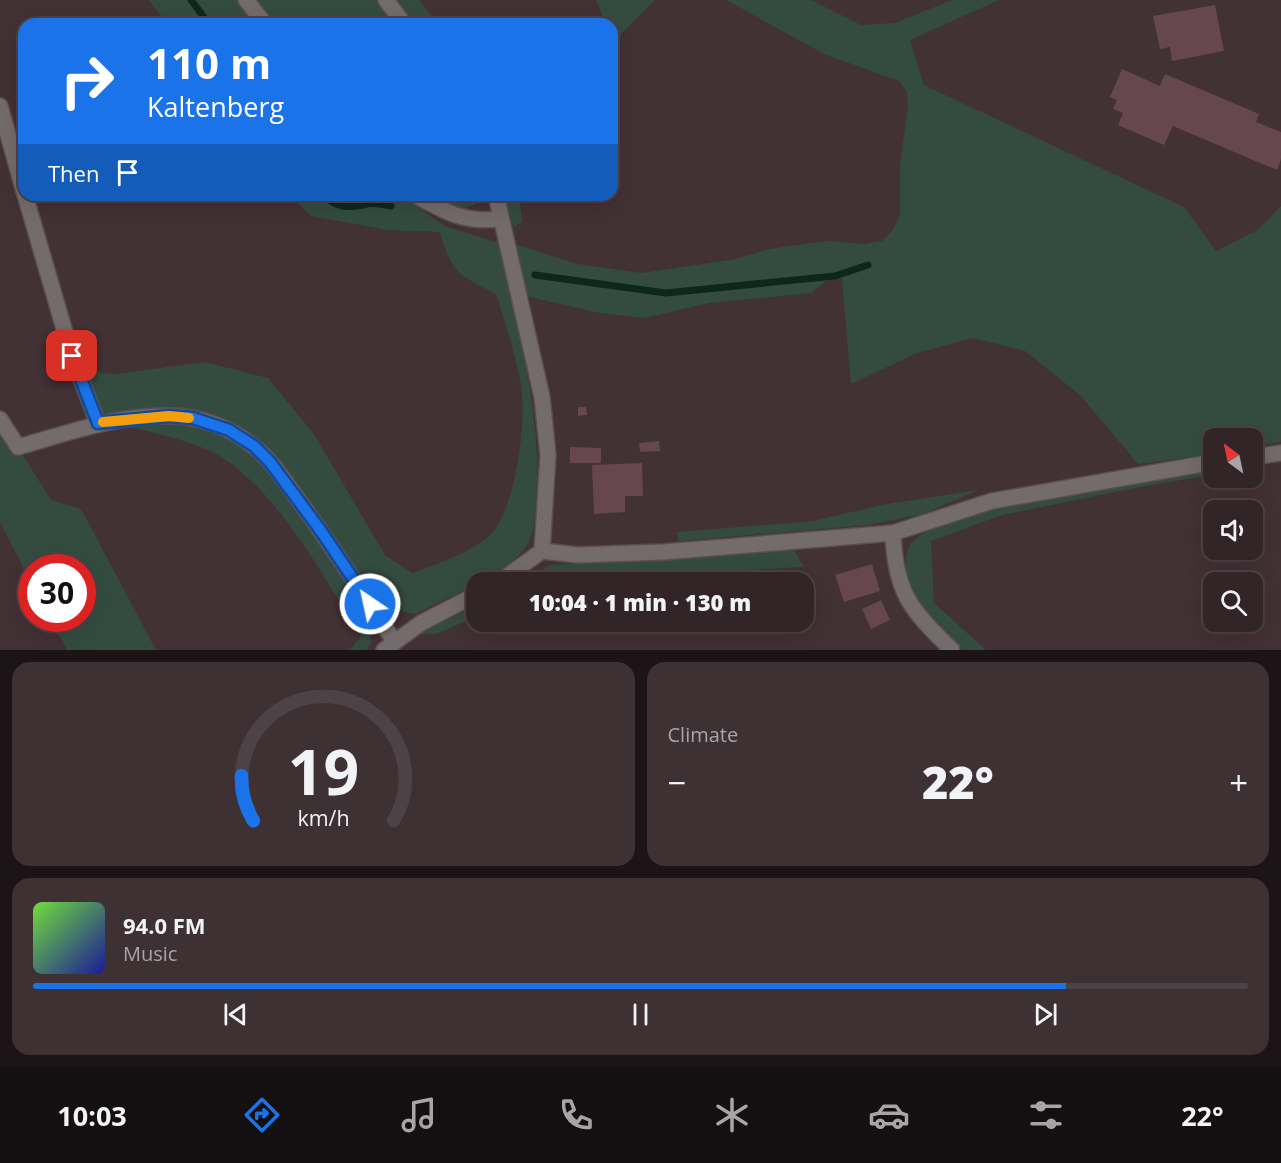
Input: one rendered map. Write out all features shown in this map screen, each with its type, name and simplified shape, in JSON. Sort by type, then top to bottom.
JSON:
[{"type":"street","points":[[246,0],[260,18]]},
{"type":"street","points":[[386,0],[400,18]]},
{"type":"street","points":[[0,106],[18,172]]},
{"type":"street","points":[[26,201],[72,356],[98,423]]},
{"type":"street","points":[[426,201],[450,214],[470,220],[500,219]]},
{"type":"street","points":[[497,201],[521,297],[542,397],[548,455],[542,551]]},
{"type":"street","points":[[0,418],[18,447],[98,423],[169,416],[193,418],[229,430],[254,446],[270,462],[321,531],[389,645],[421,623],[466,600]]},
{"type":"street","points":[[1263,455],[1281,453]]},
{"type":"street","points":[[516,572],[542,551],[578,555],[664,552],[893,533],[992,501],[1203,464]]},
{"type":"street","points":[[893,533],[894,563],[903,592],[913,609],[952,650]]},
{"type":"green space","points":[[149,0],[237,0],[251,18],[162,18]]},
{"type":"green space","points":[[256,0],[376,0],[390,18],[270,18]]},
{"type":"green space","points":[[395,0],[419,0],[433,18],[409,18]]},
{"type":"green space","points":[[596,0],[655,0],[618,37],[618,18],[604,18]]},
{"type":"green space","points":[[726,0],[811,0],[861,25],[895,23],[952,0],[999,0],[910,40],[924,85],[1184,207],[1216,251],[1259,229],[1281,206],[1281,442],[1263,445],[1263,428],[1203,428],[1203,455],[1138,464],[1081,396],[1025,351],[973,338],[917,353],[851,384],[841,269],[811,293],[709,303],[644,318],[600,313],[526,296],[511,243],[578,264],[641,273],[736,259],[769,249],[826,241],[865,244],[882,241],[893,230],[900,214],[900,166],[908,106],[907,92],[899,81],[826,55]]},
{"type":"green space","points":[[295,201],[410,201],[445,226],[499,243],[527,369],[536,433],[535,512],[526,547],[498,572],[466,572],[466,589],[416,614],[390,606],[368,589],[301,493],[260,446],[239,429],[219,418],[189,412],[158,411],[96,417],[72,356],[86,367],[101,373],[116,374],[205,362],[268,378],[314,434],[385,555],[412,573],[441,562],[487,538],[497,526],[505,509],[512,489],[521,443],[521,385],[497,295],[459,272],[449,257],[440,232],[388,230],[311,216]]},
{"type":"green space","points":[[445,201],[478,201],[474,205],[460,209]]},
{"type":"green space","points":[[506,201],[520,201],[522,222],[513,227]]},
{"type":"green space","points":[[0,419],[51,500],[81,509],[156,650],[67,650],[57,632],[96,632],[96,554],[18,554],[18,557],[0,522]]},
{"type":"green space","points":[[168,425],[206,428],[242,446],[274,476],[363,604],[371,641],[367,650],[350,650],[361,636],[286,520],[250,480],[229,462],[206,449],[125,426]]},
{"type":"green space","points":[[1203,471],[1203,477],[1002,515],[931,541],[934,603],[986,650],[963,650],[921,603],[907,574],[906,560],[909,547],[925,532],[957,519],[1000,506],[1100,486]]},
{"type":"green space","points":[[978,490],[923,514],[867,525],[678,541],[677,532],[814,521],[881,505]]},
{"type":"green space","points":[[793,548],[804,567],[708,572],[537,572],[551,565]]},
{"type":"green space","points":[[466,611],[466,621],[436,634],[416,634]]},
{"type":"building","points":[[1215,5],[1224,51],[1172,61],[1170,47],[1160,49],[1153,16]]},
{"type":"building","points":[[1122,69],[1160,86],[1165,74],[1259,114],[1256,122],[1281,132],[1281,159],[1277,170],[1173,126],[1164,145],[1118,125],[1123,113],[1113,109],[1117,100],[1110,97]]},
{"type":"building","points":[[578,407],[586,407],[587,415],[578,416]]},
{"type":"building","points":[[659,441],[660,451],[640,452],[639,443]]},
{"type":"building","points":[[570,447],[601,448],[601,463],[570,463]]},
{"type":"building","points":[[642,463],[643,496],[625,496],[625,512],[594,514],[592,465]]},
{"type":"building","points":[[872,564],[880,591],[844,602],[835,575]]},
{"type":"building","points":[[881,600],[890,620],[871,629],[862,609]]},
{"type":"waterway","points":[[191,0],[204,18]]},
{"type":"waterway","points":[[331,201],[344,206],[373,203],[391,206]]},
{"type":"waterway","points":[[535,275],[666,293],[835,276],[868,265]]},
{"type":"slow traffic","points":[[103,422],[169,416],[189,418]]},
{"type":"route","points":[[72,356],[98,423],[169,416],[193,418],[229,430],[254,446],[270,462],[321,531],[370,604]]}]
